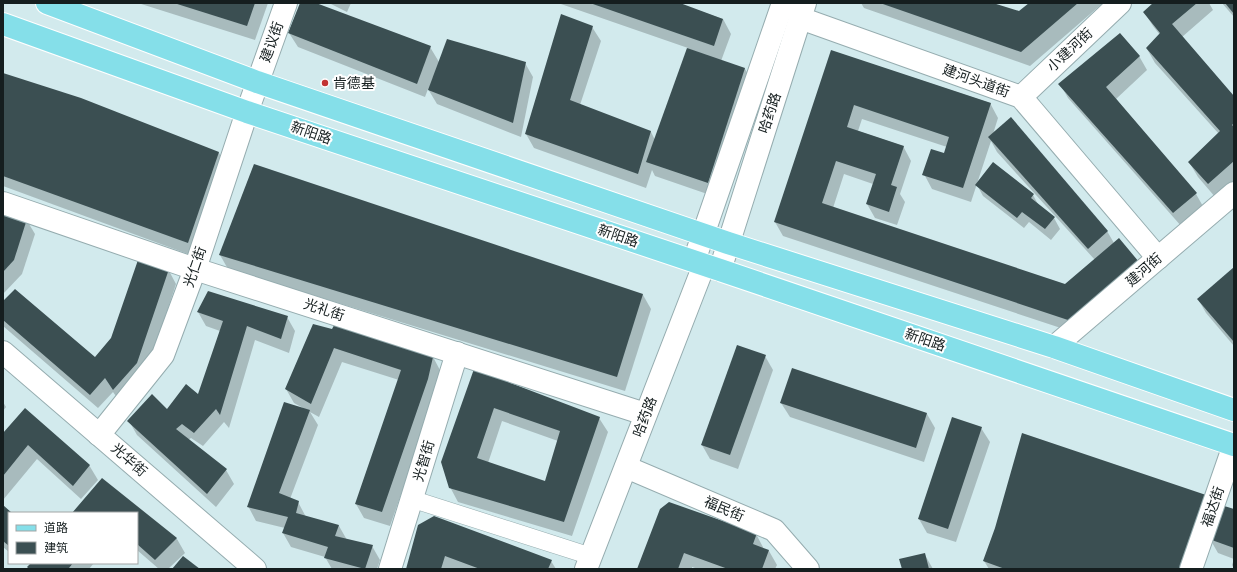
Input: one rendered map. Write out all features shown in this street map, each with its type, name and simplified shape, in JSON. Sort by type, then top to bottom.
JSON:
[{"type":"main road","points":[[47,3],[258,82],[728,243],[1054,347],[1234,410]]},
{"type":"main road","name":"新阳路","points":[[3,24],[247,112],[706,265],[1234,445]]},
{"type":"street","name":"建议街","points":[[258,82],[286,3]]},
{"type":"street","name":"哈药路","points":[[706,265],[703,234],[783,3]]},
{"type":"street","name":"小建河街","points":[[1021,97],[1120,3]]},
{"type":"street","name":"哈药路","points":[[588,563],[645,414],[706,265],[728,243],[803,11]]},
{"type":"street","name":"建河头道街","points":[[803,11],[1021,97],[1158,258]]},
{"type":"street","name":"光仁街","points":[[99,435],[163,355],[195,269],[258,82]]},
{"type":"street","name":"建河街","points":[[1054,347],[1234,193]]},
{"type":"street","name":"光礼街","points":[[3,203],[195,269],[645,414]]},
{"type":"street","name":"光华街","points":[[3,352],[255,569]]},
{"type":"street","name":"光智街","points":[[390,569],[457,353]]},
{"type":"street","name":"福达街","points":[[1191,569],[1234,445]]},
{"type":"street","name":"福民街","points":[[626,467],[774,530],[808,569]]},
{"type":"street","points":[[412,499],[588,563]]},
{"type":"building","points":[[174,3],[255,3],[247,26]]},
{"type":"building","points":[[300,3],[316,3],[431,46],[417,84],[288,33]]},
{"type":"building","points":[[590,3],[680,3],[723,19],[714,46]]},
{"type":"building","points":[[880,3],[993,3],[1019,11],[1029,3],[1078,3],[1021,52]]},
{"type":"building","points":[[1153,3],[1197,3],[1172,24],[1234,96],[1234,123],[1232,125],[1234,127],[1234,161],[1208,184],[1188,162],[1220,131],[1146,48],[1160,33],[1143,12]]},
{"type":"building","points":[[1225,3],[1234,3],[1234,14]]},
{"type":"building","points":[[561,14],[593,26],[570,100],[651,131],[638,174],[525,134]]},
{"type":"building","points":[[1120,33],[1140,56],[1106,87],[1197,193],[1173,213],[1058,84]]},
{"type":"building","points":[[447,39],[526,62],[513,123],[428,90]]},
{"type":"building","points":[[687,48],[745,68],[708,183],[646,162]]},
{"type":"building","points":[[831,50],[991,103],[963,188],[922,175],[931,149],[944,153],[949,137],[854,105],[847,127],[904,146],[891,185],[897,187],[889,212],[866,204],[876,174],[836,161],[822,203],[1065,284],[1119,238],[1139,262],[1071,321],[774,222]]},
{"type":"building","points":[[3,73],[81,98],[219,152],[188,243],[3,176]]},
{"type":"building","points":[[1011,117],[1108,231],[1088,249],[988,137]]},
{"type":"building","points":[[993,162],[1034,194],[1031,198],[1055,217],[1045,229],[1022,212],[1017,218],[975,185]]},
{"type":"building","points":[[254,164],[643,294],[617,377],[219,255]]},
{"type":"building","points":[[3,210],[27,219],[14,260],[3,272]]},
{"type":"building","points":[[138,260],[169,269],[137,363],[113,390],[105,378],[90,395],[3,320],[3,301],[15,289],[95,357],[111,338]]},
{"type":"building","points":[[1234,267],[1234,342],[1197,299]]},
{"type":"building","points":[[208,291],[288,316],[281,339],[247,326],[220,415],[216,409],[194,433],[182,424],[176,429],[227,469],[207,494],[127,421],[152,394],[167,409],[186,384],[198,394],[223,321],[197,312]]},
{"type":"building","points":[[337,320],[433,357],[428,379],[382,512],[355,504],[401,370],[334,348],[311,404],[285,389],[313,324],[332,329]]},
{"type":"building","points":[[737,345],[766,355],[730,455],[701,445]]},
{"type":"building","points":[[792,368],[927,413],[916,448],[780,403]]},
{"type":"building","points":[[474,369],[600,417],[564,522],[449,488],[441,462]],"holes":[[[494,408],[560,431],[545,481],[477,458]]]},
{"type":"building","points":[[284,402],[310,410],[279,493],[299,501],[296,513],[339,525],[335,536],[373,545],[365,569],[324,558],[328,547],[282,533],[288,517],[247,507]]},
{"type":"building","points":[[25,408],[90,465],[73,486],[28,445],[3,476],[3,433]]},
{"type":"building","points":[[952,417],[982,427],[948,529],[918,519]]},
{"type":"building","points":[[1022,433],[1206,495],[1183,569],[1005,569],[983,561],[995,528]]},
{"type":"building","points":[[102,478],[177,538],[155,560],[138,545],[138,512],[73,512]]},
{"type":"building","points":[[669,502],[757,533],[753,544],[769,550],[762,569],[728,569],[684,553],[678,569],[637,569],[660,509]]},
{"type":"building","points":[[3,505],[11,512],[8,512],[8,545],[3,541]]},
{"type":"building","points":[[1221,505],[1234,509],[1234,548],[1209,539]]},
{"type":"building","points":[[434,516],[552,560],[548,569],[480,569],[445,556],[441,569],[406,569],[418,525]]},
{"type":"building","points":[[925,553],[929,569],[902,569],[899,559]]},
{"type":"building","points":[[183,556],[200,569],[172,569]]},
{"type":"building","points":[[30,564],[72,564],[69,568],[71,569],[29,569],[27,567]]},
{"type":"place","name":"肯德基","points":[[325,83]]}]
